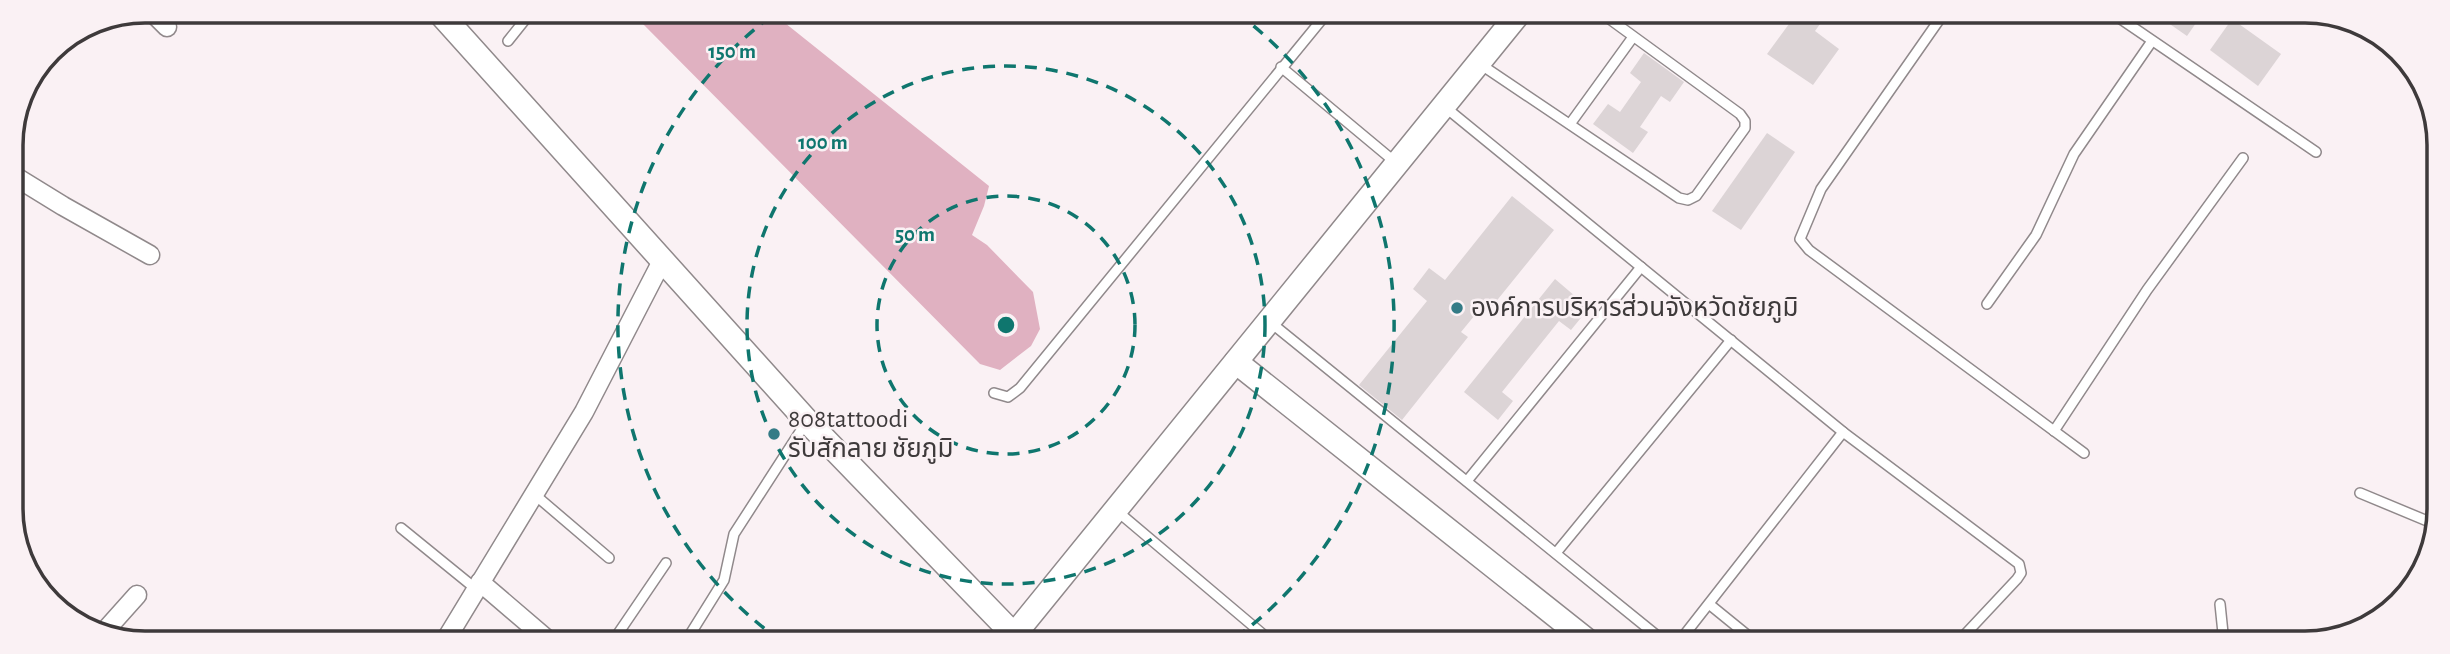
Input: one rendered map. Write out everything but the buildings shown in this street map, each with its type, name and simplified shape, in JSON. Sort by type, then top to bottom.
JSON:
[{"type":"street","points":[[162,23],[166,27]]},
{"type":"street","points":[[449,23],[807,421],[1010,631]]},
{"type":"street","points":[[1022,631],[1115,510],[1511,23]]},
{"type":"street","points":[[23,182],[150,255]]},
{"type":"street","points":[[451,631],[584,412],[662,261]]},
{"type":"street","points":[[1236,362],[1575,631]]},
{"type":"street","points":[[478,585],[536,631]]},
{"type":"street","points":[[110,626],[137,595]]},
{"type":"lane","points":[[508,41],[522,23]]},
{"type":"lane","points":[[994,393],[1008,397],[1020,388],[1318,23]]},
{"type":"lane","points":[[1479,63],[1679,198],[1688,200],[1696,196],[1745,128],[1745,121],[1740,114],[1615,23]]},
{"type":"lane","points":[[1937,23],[1821,189],[1800,239],[1809,250],[2084,453]]},
{"type":"lane","points":[[2126,23],[2316,152]]},
{"type":"lane","points":[[1570,124],[1633,37]]},
{"type":"lane","points":[[1987,304],[2036,235],[2074,155],[2152,41]]},
{"type":"lane","points":[[1280,67],[1397,164]]},
{"type":"lane","points":[[1444,106],[1843,432],[2020,564],[2021,573],[2017,579],[1968,631]]},
{"type":"lane","points":[[2054,431],[2147,290],[2243,158]]},
{"type":"lane","points":[[1467,481],[1641,267]]},
{"type":"lane","points":[[1269,321],[1651,631]]},
{"type":"lane","points":[[1556,553],[1731,340]]},
{"type":"lane","points":[[692,631],[724,580],[734,534],[807,421]]},
{"type":"lane","points":[[1688,631],[1843,432]]},
{"type":"lane","points":[[2360,493],[2426,520]]},
{"type":"lane","points":[[534,494],[609,558]]},
{"type":"lane","points":[[1115,510],[1259,631]]},
{"type":"lane","points":[[401,528],[478,585]]},
{"type":"lane","points":[[620,631],[666,563]]},
{"type":"lane","points":[[1709,604],[1742,631]]},
{"type":"lane","points":[[2220,604],[2223,631]]},
{"type":"shaded area","points":[[785,23],[989,186],[972,235],[987,245],[1033,292],[1040,329],[1031,346],[1000,370],[980,364],[643,24]]},
{"type":"place","name":"องค์การบริหารส่วนจังหวัดชัยภูมิ","points":[[1457,308]]},
{"type":"place","name":"808tattoodi รับสักลาย ชัยภูมิ","points":[[774,434]]}]
